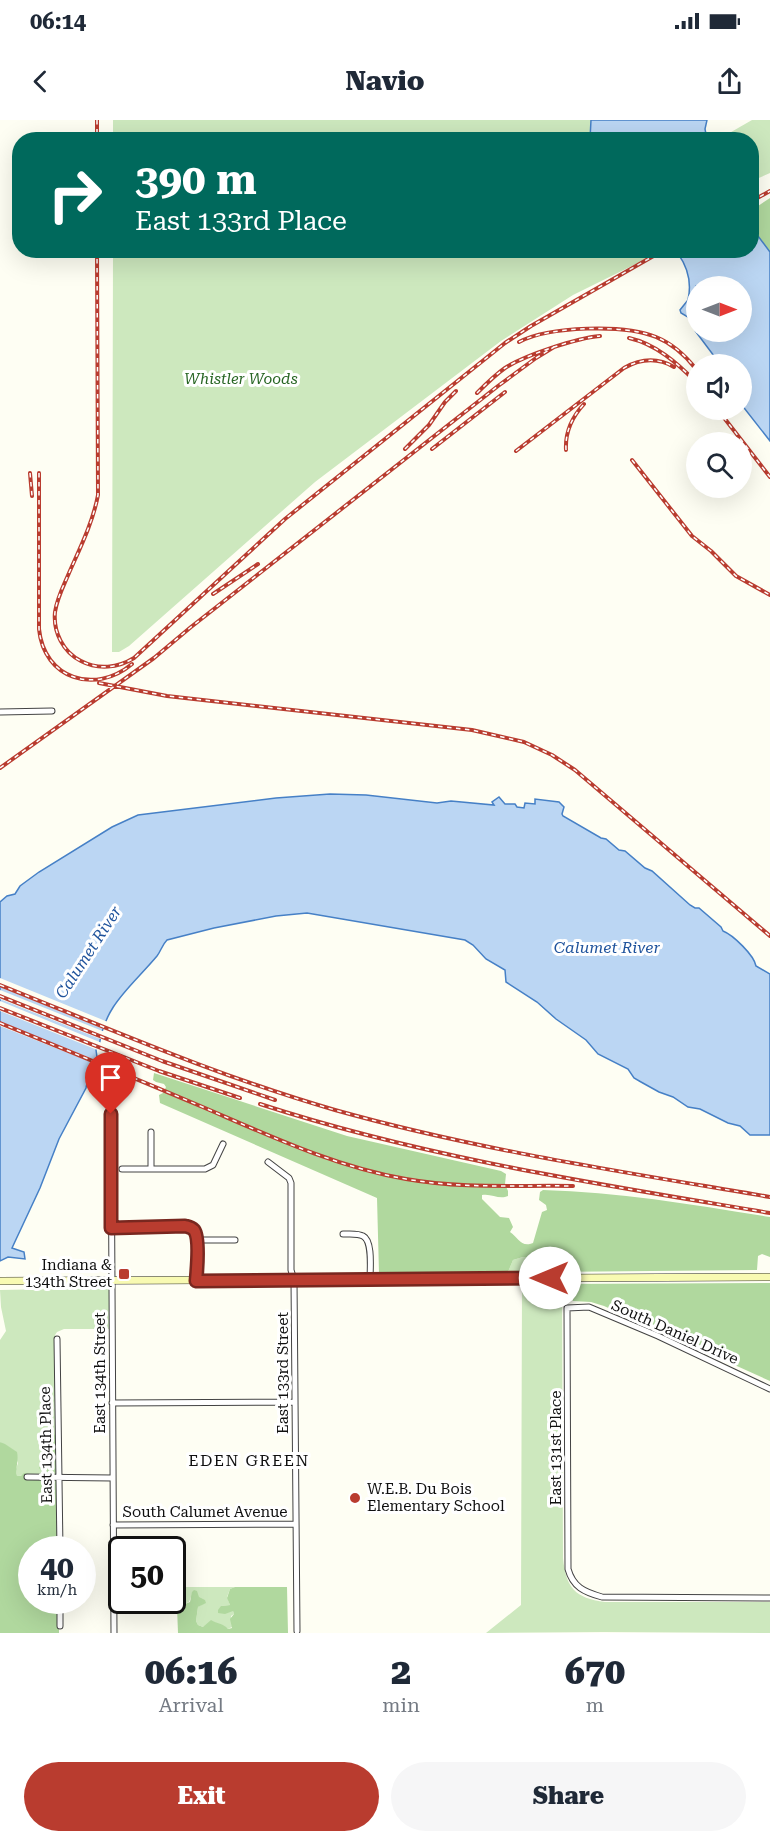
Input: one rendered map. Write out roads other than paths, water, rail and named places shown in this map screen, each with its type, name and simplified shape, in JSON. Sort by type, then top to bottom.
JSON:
[{"type":"main road","points":[[0,1281],[770,1277]]},
{"type":"street","points":[[0,712],[52,711]]},
{"type":"street","name":"East 134th Street","points":[[111,1114],[114,1633]]},
{"type":"street","points":[[151,1132],[151,1169]]},
{"type":"street","points":[[122,1169],[205,1169],[213,1165],[223,1144]]},
{"type":"street","name":"East 133rd Street","points":[[268,1162],[289,1178],[291,1183],[297,1631]]},
{"type":"street","points":[[111,1228],[185,1226],[193,1230],[197,1240],[196,1281]]},
{"type":"street","points":[[343,1234],[359,1234],[368,1240],[370,1280]]},
{"type":"street","points":[[197,1240],[235,1240]]},
{"type":"street","name":"South Daniel Drive","points":[[567,1308],[589,1307],[658,1336],[770,1389]]},
{"type":"street","name":"East 131st Place","points":[[567,1308],[568,1569],[571,1578],[577,1586],[588,1593],[602,1597],[770,1598]]},
{"type":"street","name":"East 134th Place","points":[[57,1339],[60,1536]]},
{"type":"street","points":[[112,1403],[295,1402]]},
{"type":"street","points":[[27,1478],[112,1478]]},
{"type":"street","name":"South Calumet Avenue","points":[[113,1524],[296,1524]]},
{"type":"street","points":[[60,1614],[60,1626]]},
{"type":"water","points":[[591,120],[707,120],[706,132],[590,132]]},
{"type":"water","points":[[759,237],[770,252],[770,441],[752,418],[752,354],[712,354],[704,342],[752,342],[752,276],[688,276],[680,258],[759,258]]},
{"type":"water","points":[[686,302],[686,316],[680,310]]},
{"type":"water","name":"Calumet River","points":[[330,794],[366,795],[437,803],[451,801],[494,805],[492,802],[499,797],[505,804],[515,804],[517,807],[524,808],[525,803],[535,804],[535,799],[559,802],[564,807],[563,816],[606,839],[652,871],[690,905],[699,908],[721,927],[747,951],[756,966],[770,974],[770,1135],[750,1135],[740,1126],[728,1123],[700,1109],[688,1107],[634,1078],[628,1069],[598,1054],[586,1040],[537,1002],[506,982],[505,970],[486,959],[465,940],[307,913],[276,916],[167,940],[157,956],[120,997],[102,1032],[99,1047],[96,1050],[97,1057],[90,1069],[86,1088],[59,1139],[40,1188],[12,1248],[24,1252],[25,1259],[8,1257],[0,1261],[0,902],[7,896],[15,894],[20,886],[39,872],[112,827],[138,815],[276,798]]},
{"type":"railway","points":[[97,120],[97,132]]},
{"type":"railway","points":[[759,197],[770,191]]},
{"type":"railway","points":[[97,258],[98,495],[90,525],[59,597],[55,619],[60,641],[64,647],[81,661],[101,667],[115,666],[134,658],[285,519],[505,343],[650,258]]},
{"type":"railway","points":[[519,342],[567,330],[626,330],[656,337],[668,343],[686,358]]},
{"type":"railway","points":[[477,393],[514,363],[565,344],[600,336]]},
{"type":"railway","points":[[629,338],[657,350],[686,372]]},
{"type":"railway","points":[[0,768],[154,658],[498,386],[554,347]]},
{"type":"railway","points":[[516,451],[624,368],[649,360],[674,367]]},
{"type":"railway","points":[[405,449],[429,425],[456,391]]},
{"type":"railway","points":[[432,449],[505,392]]},
{"type":"railway","points":[[566,450],[570,425],[584,404]]},
{"type":"railway","points":[[726,420],[770,477]]},
{"type":"railway","points":[[632,460],[692,536],[736,576],[770,595]]},
{"type":"railway","points":[[30,473],[32,496]]},
{"type":"railway","points":[[39,473],[39,629],[43,646],[50,660],[61,670],[74,677],[88,680],[103,679],[132,664]]},
{"type":"railway","points":[[213,594],[258,564]]},
{"type":"railway","points":[[99,683],[167,696],[472,730],[524,742],[552,755],[575,770],[770,936]]},
{"type":"railway","points":[[0,985],[207,1068],[335,1110],[497,1149],[770,1197]]},
{"type":"railway","points":[[0,996],[162,1061],[275,1100]]},
{"type":"railway","points":[[0,1008],[159,1071],[240,1098]]},
{"type":"railway","points":[[0,1023],[279,1140],[354,1167],[406,1179],[448,1184],[573,1186]]},
{"type":"railway","points":[[260,1104],[323,1123],[449,1155],[577,1180],[770,1213]]},
{"type":"place","name":"Indiana & 134th Street","points":[[124,1274]]},
{"type":"place","name":"W.E.B. Du Bois Elementary School","points":[[355,1498]]},
{"type":"district","name":"EDEN GREEN","points":[[249,1460]]},
{"type":"park label","name":"Whistler Woods","points":[[241,379]]}]
